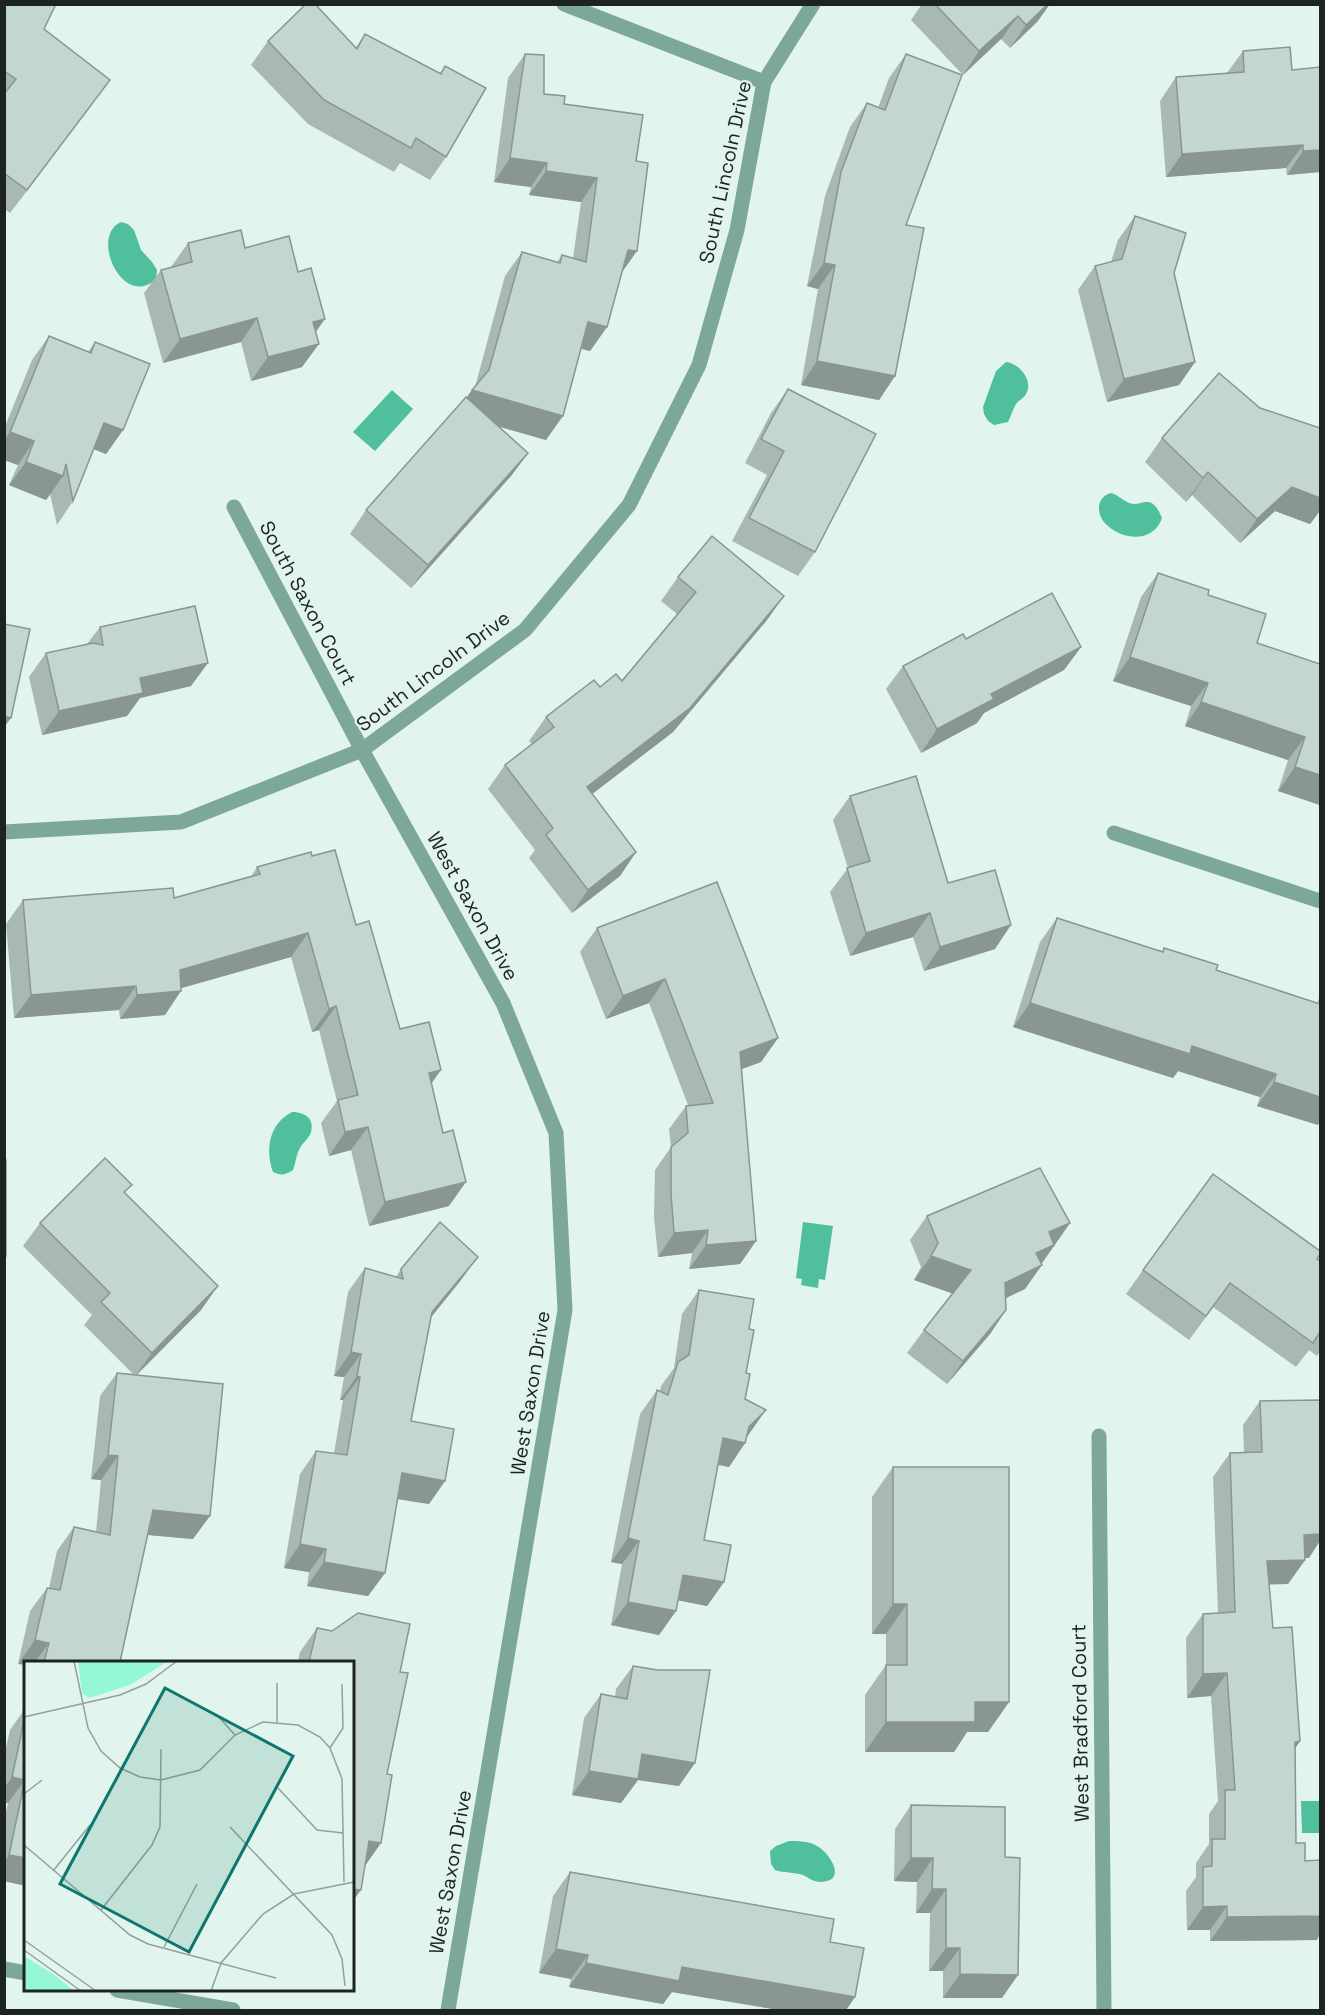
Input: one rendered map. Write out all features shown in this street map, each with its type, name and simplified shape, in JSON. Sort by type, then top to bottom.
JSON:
[{"type":"street","points":[[564,4],[764,82]]},
{"type":"street","name":"South Lincoln Drive","points":[[4,832],[181,822],[362,750],[525,630],[629,506],[699,364],[737,230],[764,82],[813,4]]},
{"type":"street","name":"South Saxon Court","points":[[234,507],[362,750]]},
{"type":"street","name":"West Saxon Drive","points":[[362,750],[503,1002],[556,1133],[565,1310],[448,2010]]},
{"type":"street","points":[[1114,833],[1320,902]]},
{"type":"street","name":"West Bradford Court","points":[[1099,1436],[1104,2010]]},
{"type":"street","points":[[4,1969],[24,1973]]},
{"type":"street","points":[[128,1991],[233,2010]]},
{"type":"shaded area","points":[[121,222],[128,224],[134,230],[141,250],[157,270],[156,279],[144,286],[132,285],[122,278],[109,254],[108,241],[112,230]]},
{"type":"shaded area","points":[[1006,362],[1020,369],[1027,378],[1028,389],[1016,404],[1008,422],[994,425],[988,421],[983,407],[996,371]]},
{"type":"shaded area","points":[[392,390],[413,409],[375,451],[353,432]]},
{"type":"shaded area","points":[[1111,493],[1132,504],[1149,502],[1153,504],[1162,518],[1158,526],[1146,535],[1138,537],[1115,531],[1104,522],[1099,513],[1102,499]]},
{"type":"shaded area","points":[[292,1112],[301,1113],[310,1120],[311,1132],[299,1150],[293,1170],[285,1174],[278,1174],[273,1172],[269,1146],[278,1123]]},
{"type":"shaded area","points":[[803,1222],[833,1226],[825,1280],[819,1279],[818,1288],[801,1285],[802,1279],[796,1278]]},
{"type":"shaded area","points":[[1301,1801],[1320,1801],[1320,1833],[1302,1833]]},
{"type":"shaded area","points":[[789,1841],[811,1843],[827,1854],[834,1866],[834,1877],[818,1882],[800,1874],[775,1870],[771,1864],[770,1851]]},
{"type":"building","points":[[4,4],[56,4],[44,29],[110,80],[27,190],[4,173],[4,94],[16,79],[4,71]]},
{"type":"building","points":[[306,4],[315,4],[357,49],[365,34],[441,74],[445,66],[486,88],[446,157],[416,138],[411,148],[324,100],[268,41]]},
{"type":"building","points":[[935,4],[1048,4],[1026,25],[1018,16],[979,51]]},
{"type":"building","points":[[1290,47],[1292,70],[1320,67],[1320,150],[1303,151],[1303,145],[1182,154],[1176,77],[1244,72],[1243,51]]},
{"type":"building","points":[[525,54],[544,55],[544,94],[565,96],[564,104],[643,115],[636,161],[648,163],[637,251],[628,250],[607,327],[588,322],[563,416],[472,390],[489,370],[522,252],[560,263],[562,255],[586,262],[597,178],[546,171],[547,163],[510,158]]},
{"type":"building","points":[[906,54],[962,75],[906,225],[924,228],[895,376],[817,361],[835,265],[824,263],[841,172],[867,103],[885,110]]},
{"type":"building","points":[[1135,216],[1186,233],[1174,273],[1195,362],[1124,379],[1095,266],[1122,259]]},
{"type":"building","points":[[241,230],[245,248],[289,236],[298,272],[311,268],[325,319],[313,322],[319,344],[268,357],[257,318],[180,339],[161,270],[192,262],[188,243]]},
{"type":"building","points":[[49,336],[91,353],[95,342],[150,364],[123,430],[104,423],[73,501],[66,464],[63,476],[26,462],[34,441],[10,432]]},
{"type":"building","points":[[1219,373],[1260,408],[1320,428],[1320,498],[1292,487],[1257,519],[1208,472],[1203,478],[1162,438]]},
{"type":"building","points":[[788,389],[876,434],[815,552],[749,518],[784,451],[761,439]]},
{"type":"building","points":[[466,397],[528,453],[428,565],[366,510]]},
{"type":"building","points":[[712,536],[784,596],[690,708],[587,787],[636,852],[588,890],[546,835],[553,828],[505,765],[554,727],[546,717],[594,680],[600,687],[616,674],[622,681],[696,592],[678,577]]},
{"type":"building","points":[[1158,573],[1209,590],[1208,595],[1266,614],[1257,643],[1320,664],[1320,775],[1295,767],[1305,737],[1201,702],[1208,683],[1130,657]]},
{"type":"building","points":[[1052,593],[1081,647],[991,694],[994,699],[937,729],[903,666],[963,634],[966,639]]},
{"type":"building","points":[[195,606],[208,663],[140,678],[143,693],[59,711],[46,653],[93,643],[103,645],[100,627]]},
{"type":"building","points":[[4,624],[30,629],[11,718],[4,716]]},
{"type":"building","points":[[916,776],[948,883],[995,870],[1011,925],[940,947],[930,913],[866,933],[847,868],[870,861],[850,796]]},
{"type":"building","points":[[335,850],[356,925],[369,921],[400,1029],[429,1022],[441,1070],[429,1073],[443,1133],[453,1130],[466,1182],[385,1202],[368,1127],[345,1132],[338,1100],[358,1095],[336,1006],[329,1009],[308,933],[180,970],[181,991],[137,995],[136,986],[31,995],[23,900],[173,888],[174,898],[260,874],[257,867],[311,852],[312,856]]},
{"type":"building","points":[[717,882],[778,1038],[740,1052],[756,1241],[706,1245],[708,1230],[674,1233],[671,1147],[688,1133],[686,1106],[713,1103],[665,979],[623,996],[597,928]]},
{"type":"building","points":[[1057,918],[1163,952],[1164,948],[1218,965],[1216,970],[1320,1004],[1320,1097],[1274,1082],[1276,1074],[1192,1046],[1190,1054],[1030,1003]]},
{"type":"building","points":[[105,1158],[132,1185],[124,1192],[218,1286],[152,1353],[101,1302],[110,1293],[40,1223]]},
{"type":"building","points":[[4,1160],[6,1160],[6,1256],[4,1256]]},
{"type":"building","points":[[1040,1168],[1070,1223],[1049,1232],[1054,1245],[1036,1253],[1042,1265],[1005,1283],[1006,1310],[963,1361],[924,1330],[971,1270],[931,1256],[938,1243],[927,1216]]},
{"type":"building","points":[[1213,1174],[1320,1251],[1317,1259],[1320,1261],[1320,1332],[1313,1343],[1230,1283],[1206,1316],[1143,1270]]},
{"type":"building","points":[[440,1222],[478,1257],[432,1312],[411,1421],[454,1429],[445,1481],[402,1473],[385,1573],[324,1562],[326,1549],[300,1544],[316,1451],[347,1455],[360,1377],[357,1376],[361,1354],[351,1352],[365,1268],[403,1279],[401,1269]]},
{"type":"building","points":[[699,1290],[754,1299],[749,1329],[754,1330],[746,1373],[750,1374],[745,1399],[766,1410],[749,1427],[745,1443],[723,1438],[704,1540],[731,1545],[724,1582],[683,1575],[676,1611],[628,1602],[639,1541],[628,1538],[657,1390],[668,1395],[678,1362],[689,1355]]},
{"type":"building","points":[[117,1373],[223,1384],[210,1516],[153,1510],[120,1661],[44,1661],[49,1643],[35,1640],[47,1588],[60,1590],[74,1527],[110,1535],[118,1456],[108,1455]]},
{"type":"building","points":[[1320,1400],[1320,1534],[1304,1535],[1305,1560],[1267,1561],[1273,1628],[1292,1627],[1300,1741],[1295,1742],[1296,1843],[1305,1843],[1305,1861],[1320,1860],[1320,1916],[1227,1917],[1227,1906],[1203,1907],[1203,1867],[1212,1866],[1212,1839],[1225,1839],[1225,1790],[1235,1790],[1227,1673],[1203,1674],[1203,1614],[1235,1612],[1230,1453],[1262,1452],[1260,1401]]},
{"type":"building","points":[[893,1467],[1009,1467],[1009,1702],[975,1702],[975,1722],[886,1722],[886,1665],[907,1665],[907,1604],[893,1604]]},
{"type":"building","points":[[358,1613],[410,1624],[400,1672],[408,1673],[387,1774],[392,1775],[381,1843],[369,1841],[361,1890],[354,1889],[354,1661],[309,1661],[317,1628],[332,1631]]},
{"type":"building","points":[[633,1666],[658,1670],[710,1670],[695,1763],[642,1754],[638,1779],[589,1771],[601,1694],[627,1699]]},
{"type":"building","points":[[24,1721],[24,1780],[12,1777]]},
{"type":"building","points":[[24,1785],[24,1858],[9,1855]]},
{"type":"building","points":[[911,1805],[1005,1807],[1005,1857],[1020,1858],[1018,1975],[960,1974],[960,1948],[946,1948],[946,1889],[932,1889],[933,1858],[911,1858]]},
{"type":"building","points":[[570,1872],[834,1919],[830,1942],[864,1948],[855,1997],[682,1967],[679,1981],[586,1963],[588,1955],[556,1949]]}]
